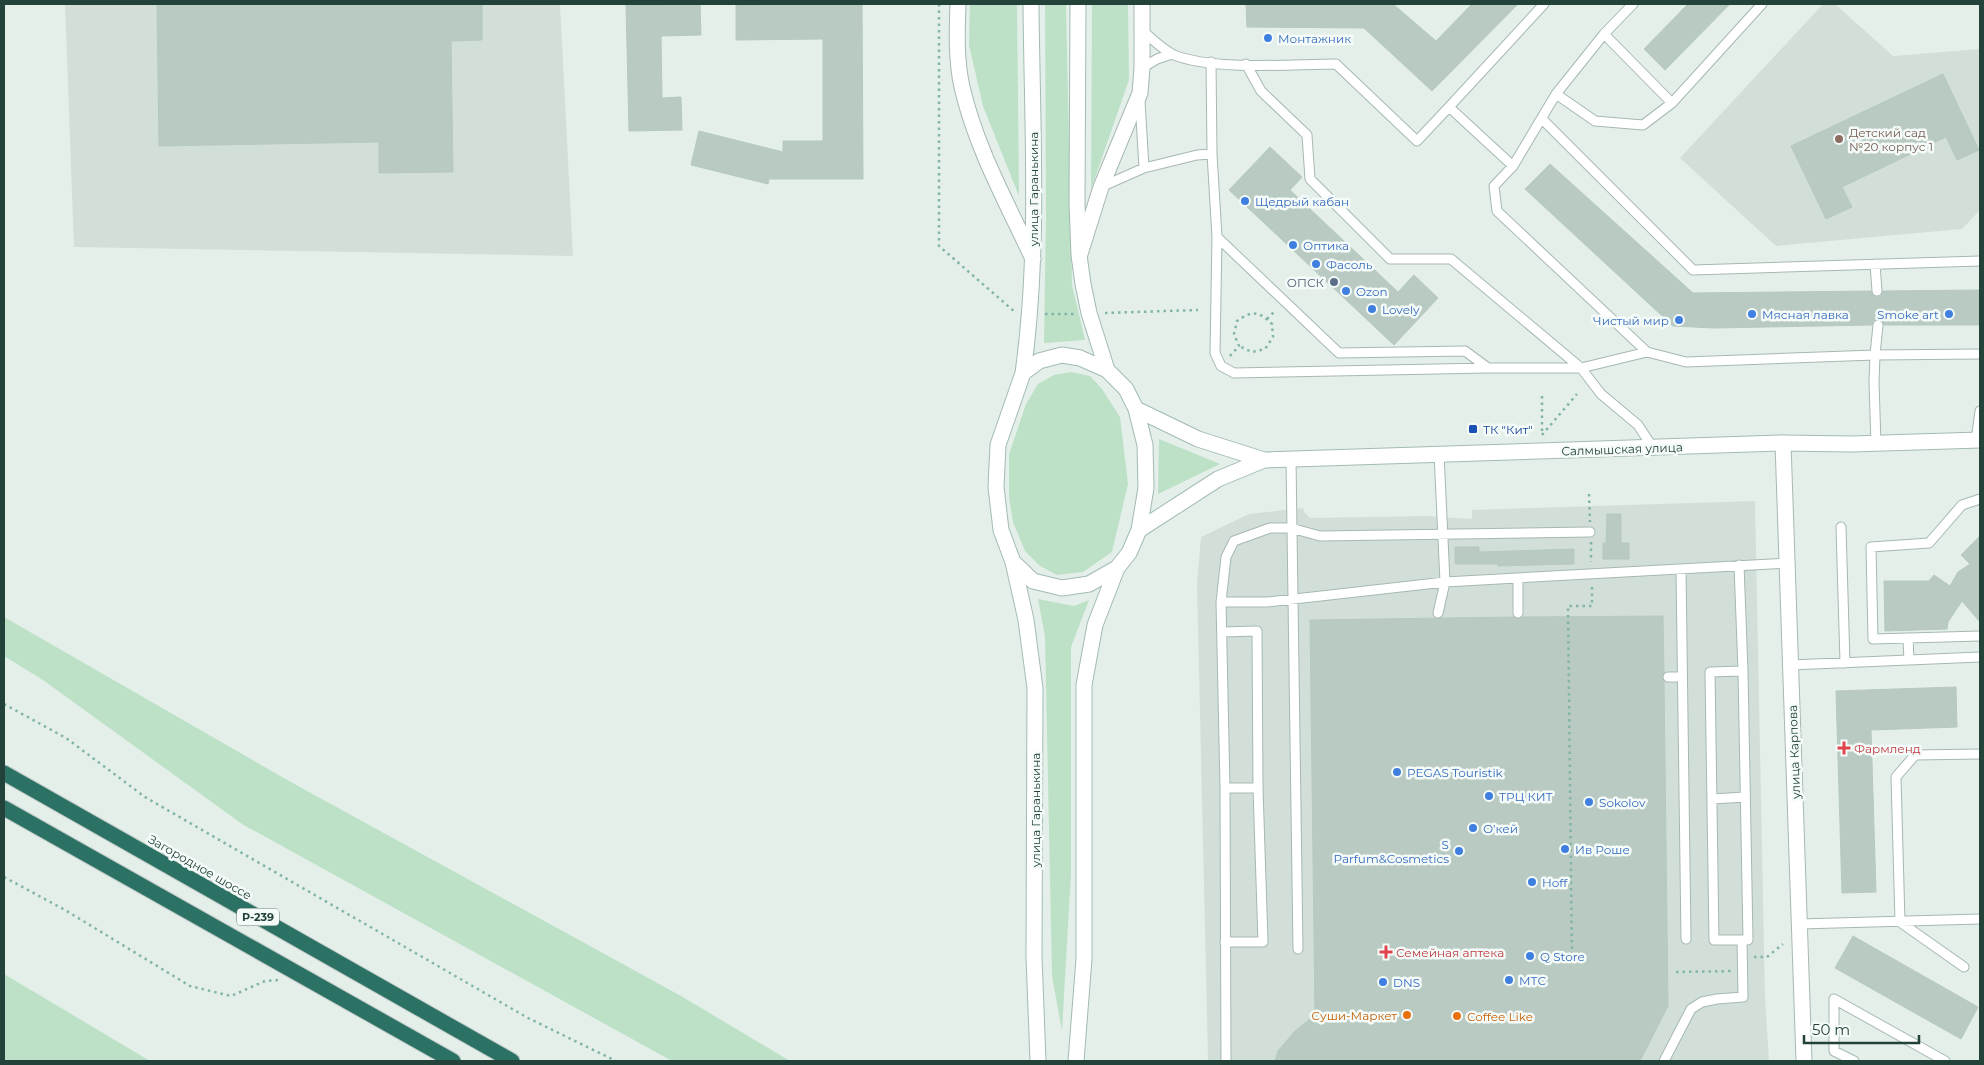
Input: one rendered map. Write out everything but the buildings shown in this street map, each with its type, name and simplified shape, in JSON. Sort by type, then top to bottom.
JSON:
[{"type":"highway","name":"Загородное шоссе","points":[[4,773],[512,1061]]},
{"type":"highway","name":"Р-239","points":[[4,808],[453,1061]]},
{"type":"main road","points":[[958,4],[961,86],[975,133],[1033,259]]},
{"type":"main road","name":"улица Гаранькина","points":[[1031,4],[1033,259],[1030,322],[1023,374],[998,445],[996,487],[1001,530],[1013,562],[1026,620],[1035,688],[1034,957],[1038,1061]]},
{"type":"main road","points":[[1078,4],[1077,204],[1079,255],[1089,313],[1107,370]]},
{"type":"main road","points":[[1079,255],[1101,187],[1140,93],[1143,31],[1142,4]]},
{"type":"main road","points":[[1013,562],[1033,580],[1062,588],[1089,584],[1116,568],[1129,553],[1139,530],[1146,488],[1145,445],[1136,409],[1126,389],[1107,370],[1080,358],[1062,355],[1039,361],[1023,374]]},
{"type":"main road","name":"Салмышская улица","points":[[1136,409],[1198,439],[1264,460],[1783,443],[1876,444],[1978,440]]},
{"type":"main road","name":"улица Карпова","points":[[1783,443],[1804,1061]]},
{"type":"main road","name":"Салмышская улица","points":[[1139,530],[1218,479],[1264,460]]},
{"type":"main road","points":[[1076,1061],[1084,959],[1084,685],[1095,625],[1116,568]]},
{"type":"lane","points":[[1143,31],[1172,54],[1198,61],[1246,64],[1336,64],[1417,141],[1544,4]]},
{"type":"lane","points":[[1633,4],[1604,34],[1556,94],[1513,166],[1494,186],[1497,211],[1647,352]]},
{"type":"lane","points":[[1556,94],[1595,121],[1643,125],[1672,103],[1762,4]]},
{"type":"lane","points":[[1604,34],[1672,103]]},
{"type":"lane","points":[[1142,68],[1157,59],[1172,54]]},
{"type":"lane","points":[[1211,62],[1212,154],[1216,237],[1215,353],[1221,366],[1234,373],[1580,368],[1647,352],[1686,362],[1875,355],[1980,354]]},
{"type":"lane","points":[[1246,64],[1261,91],[1307,135],[1310,179],[1390,258],[1451,259],[1580,368],[1601,394],[1638,425],[1653,448]]},
{"type":"lane","points":[[1140,93],[1144,168]]},
{"type":"lane","points":[[1449,107],[1513,166]]},
{"type":"lane","points":[[1542,119],[1693,270],[1980,261]]},
{"type":"lane","points":[[1101,187],[1144,168],[1197,155],[1212,154]]},
{"type":"lane","points":[[1216,237],[1339,353],[1465,351],[1488,368]]},
{"type":"lane","points":[[1875,264],[1877,291]]},
{"type":"lane","points":[[1876,444],[1874,382],[1878,325]]},
{"type":"lane","points":[[1978,440],[1980,411]]},
{"type":"lane","points":[[1438,613],[1445,582],[1439,453]]},
{"type":"lane","points":[[1291,459],[1298,948]]},
{"type":"lane","points":[[1980,499],[1962,505],[1929,543],[1871,548],[1873,639],[1980,636]]},
{"type":"lane","points":[[1841,527],[1845,663]]},
{"type":"lane","points":[[1226,1061],[1225,788],[1221,602],[1226,557],[1234,541],[1270,528],[1291,528],[1320,536],[1590,532]]},
{"type":"lane","points":[[1221,602],[1268,602],[1445,582],[1787,563]]},
{"type":"lane","points":[[1738,565],[1743,671],[1748,940],[1714,940],[1710,672],[1743,671]]},
{"type":"lane","points":[[1681,569],[1686,939]]},
{"type":"lane","points":[[1518,578],[1518,613]]},
{"type":"lane","points":[[1222,632],[1257,631],[1258,788],[1263,942],[1225,942]]},
{"type":"lane","points":[[1908,638],[1909,660]]},
{"type":"lane","points":[[1790,665],[1980,657]]},
{"type":"lane","points":[[1668,677],[1682,677]]},
{"type":"lane","points":[[1900,922],[1896,776],[1915,755],[1980,754]]},
{"type":"lane","points":[[1225,788],[1258,788]]},
{"type":"lane","points":[[1712,799],[1745,797]]},
{"type":"lane","points":[[1800,924],[1980,919]]},
{"type":"lane","points":[[1900,922],[1964,967]]},
{"type":"lane","points":[[1664,1061],[1691,1009],[1702,1002],[1744,997],[1742,940]]},
{"type":"lane","points":[[1854,1061],[1834,1051],[1834,999],[1945,1061]]},
{"type":"path","points":[[1248,313],[1262,314],[1272,324],[1273,338],[1265,349],[1252,352],[1240,346],[1234,334],[1237,321],[1248,313]]},
{"type":"path","points":[[1221,366],[1240,346]]},
{"type":"path","points":[[1542,396],[1542,435],[1577,394]]},
{"type":"path","points":[[1589,494],[1590,515]]},
{"type":"path","points":[[1569,615],[1572,962]]},
{"type":"path","points":[[4,704],[66,738],[153,802],[528,1018],[616,1061]]},
{"type":"path","points":[[4,878],[65,910],[190,986],[231,996],[265,981],[281,980]]},
{"type":"path","points":[[1742,957],[1767,956],[1782,944]]},
{"type":"path","points":[[1676,972],[1742,971]]},
{"type":"shaded area","points":[[65,4],[560,4],[573,256],[74,247]]},
{"type":"shaded area","name":"Детский сад №20 корпус 1","points":[[1823,4],[1835,4],[1893,56],[1980,49],[1980,210],[1962,229],[1776,246],[1680,158]]},
{"type":"shaded area","points":[[1755,501],[1765,997],[1769,1061],[1208,1061],[1197,583],[1201,537],[1249,514],[1303,508],[1310,518],[1426,516],[1472,519],[1472,510]]},
{"type":"green space","points":[[970,4],[1017,4],[1019,196],[983,106],[969,45]]},
{"type":"green space","points":[[1045,4],[1066,4],[1072,285],[1085,340],[1044,343],[1046,218]]},
{"type":"green space","points":[[1092,4],[1128,4],[1129,80],[1091,189]]},
{"type":"green space","points":[[1071,372],[1090,376],[1102,389],[1120,417],[1128,484],[1112,552],[1083,572],[1057,575],[1040,566],[1025,551],[1013,522],[1009,497],[1009,454],[1026,404],[1038,384],[1054,375]]},
{"type":"green space","points":[[1159,439],[1220,464],[1158,494]]},
{"type":"green space","points":[[1038,599],[1074,606],[1089,600],[1071,647],[1071,873],[1062,1031],[1052,976],[1045,636]]},
{"type":"green space","points":[[4,617],[289,781],[681,996],[790,1061],[672,1061],[242,824],[43,680],[4,656]]},
{"type":"green space","points":[[4,974],[150,1061],[4,1061]]},
{"type":"place","name":"Монтажник","points":[[1268,38]]},
{"type":"place","name":"Детский сад №20 корпус 1","points":[[1839,139]]},
{"type":"place","name":"Щедрый кабан","points":[[1245,201]]},
{"type":"place","name":"Оптика","points":[[1293,245]]},
{"type":"place","name":"Фасоль","points":[[1316,264]]},
{"type":"place","name":"ОПСК","points":[[1334,282]]},
{"type":"place","name":"Ozon","points":[[1346,291]]},
{"type":"place","name":"Lovely","points":[[1372,309]]},
{"type":"place","name":"Мясная лавка","points":[[1752,314]]},
{"type":"place","name":"Smoke art","points":[[1949,314]]},
{"type":"place","name":"Чистый мир","points":[[1679,320]]},
{"type":"place","name":"ТК \"Кит\"","points":[[1473,429]]},
{"type":"place","name":"Фармленд","points":[[1844,748]]},
{"type":"place","name":"PEGAS Touristik","points":[[1397,772]]},
{"type":"place","name":"ТРЦ КИТ","points":[[1489,796]]},
{"type":"place","name":"Sokolov","points":[[1589,802]]},
{"type":"place","name":"О’кей","points":[[1473,828]]},
{"type":"place","name":"Ив Роше","points":[[1565,849]]},
{"type":"place","name":"S Parfum&Cosmetics","points":[[1459,851]]},
{"type":"place","name":"Hoff","points":[[1532,882]]},
{"type":"place","name":"Семейная аптека","points":[[1386,952]]},
{"type":"place","name":"Q Store","points":[[1530,956]]},
{"type":"place","name":"МТС","points":[[1509,980]]},
{"type":"place","name":"DNS","points":[[1383,982]]},
{"type":"place","name":"Суши-Маркет","points":[[1407,1015]]},
{"type":"place","name":"Coffee Like","points":[[1457,1016]]}]
